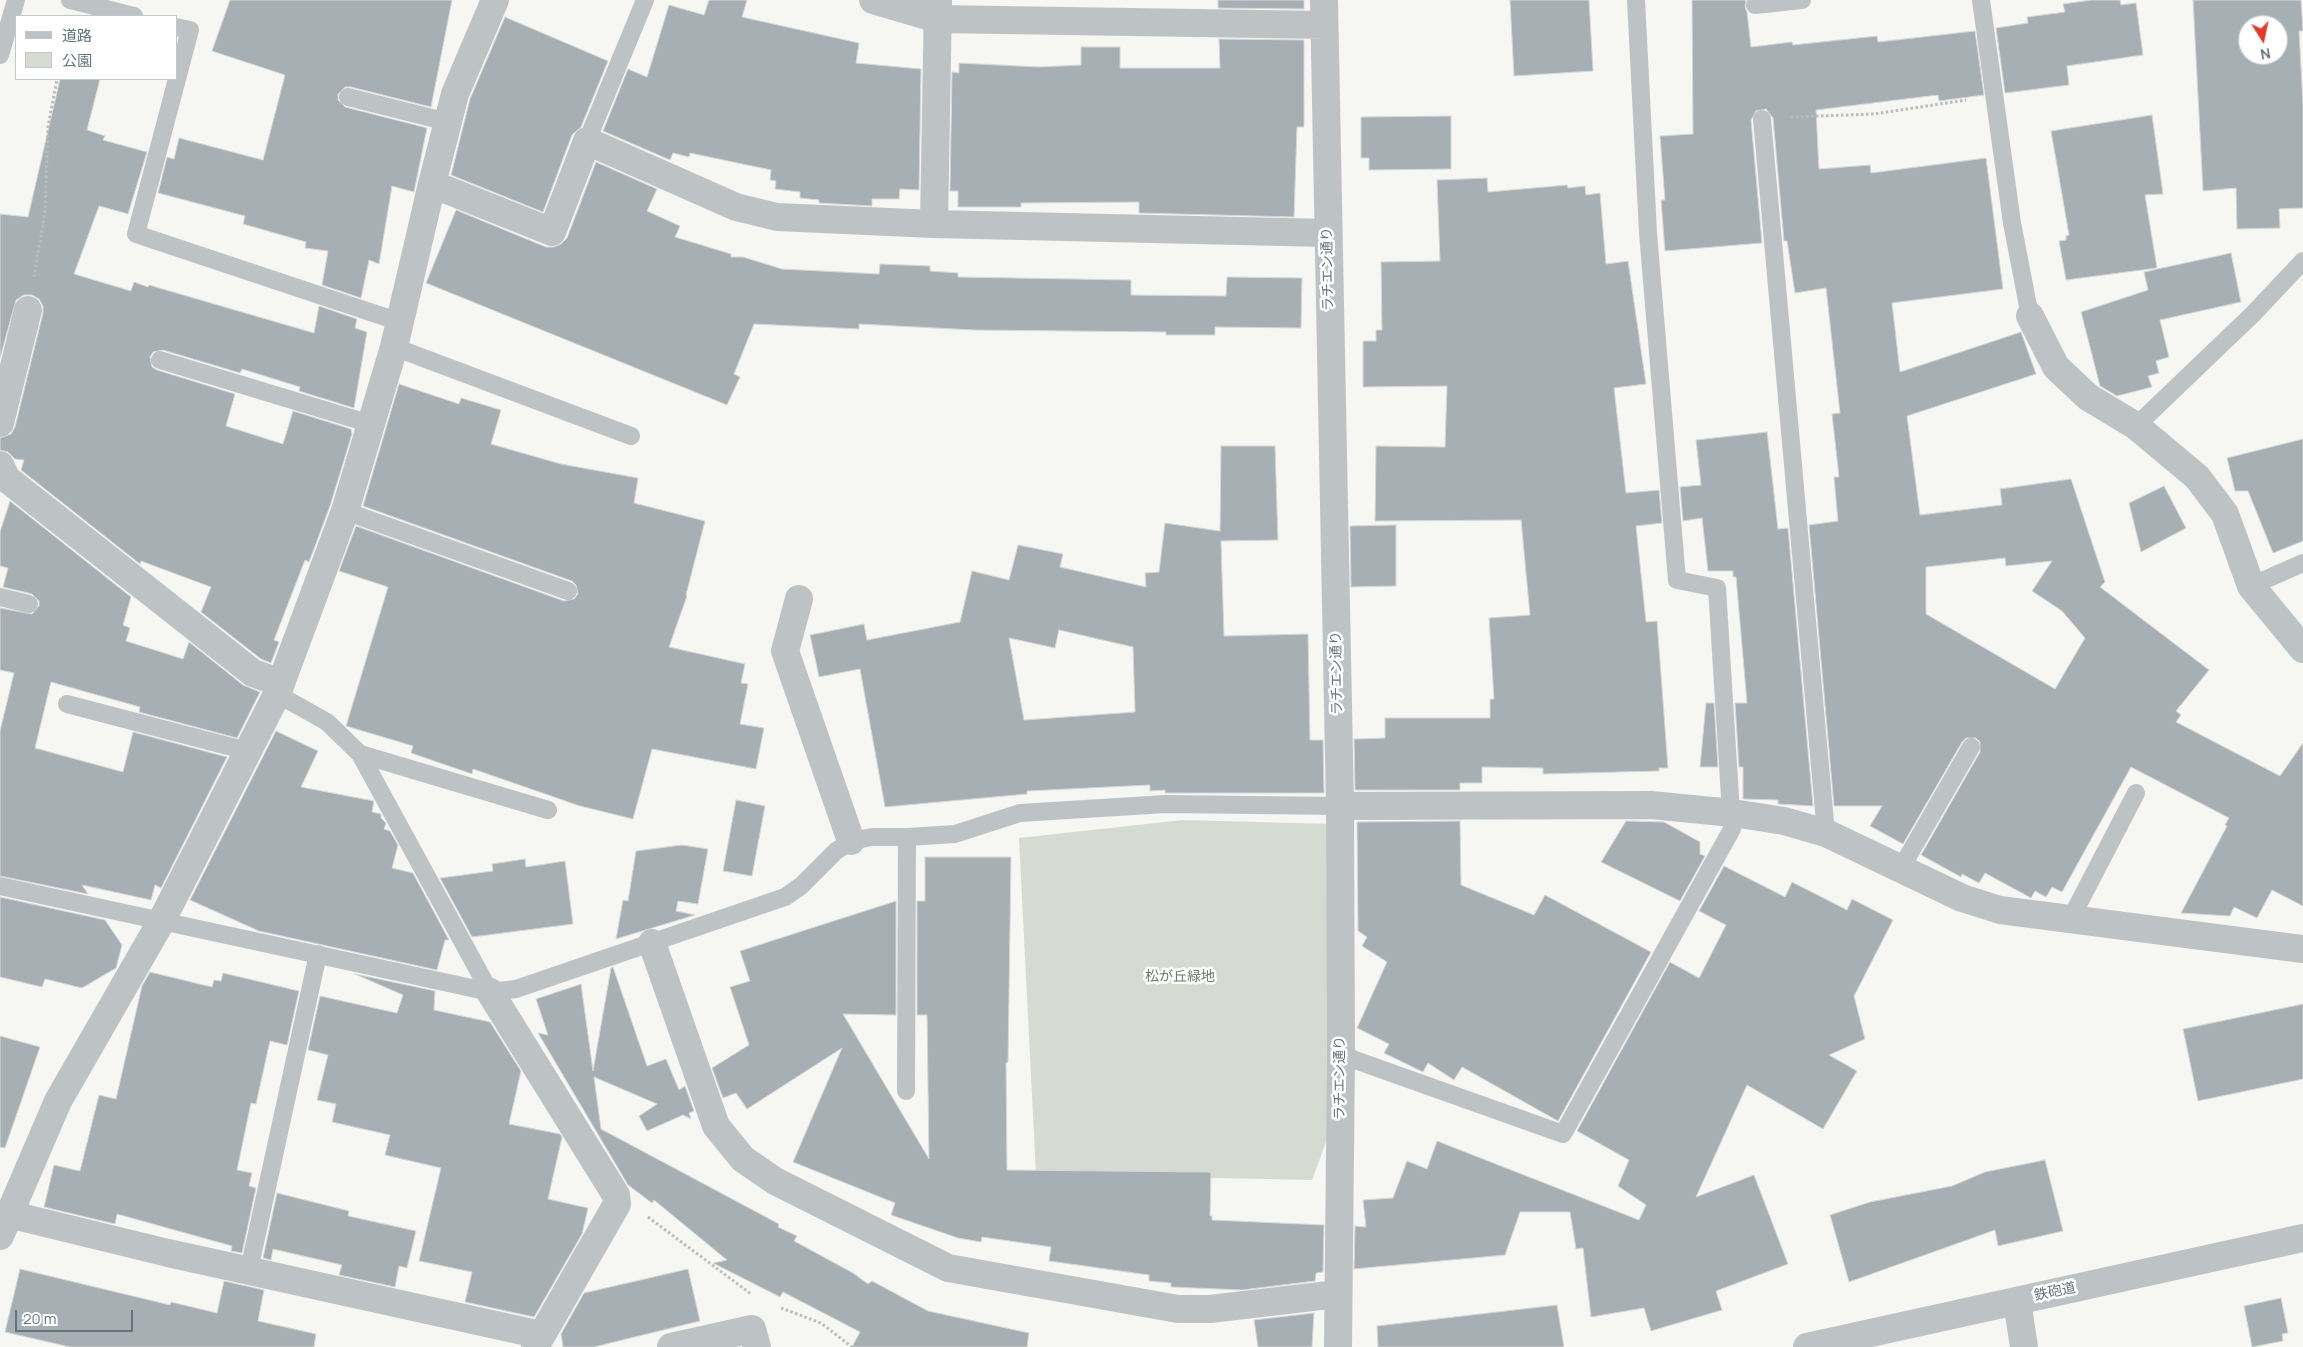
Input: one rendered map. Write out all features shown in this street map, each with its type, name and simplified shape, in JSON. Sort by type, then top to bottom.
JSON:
[{"type":"street","points":[[490,992],[616,1195],[617,1204],[538,1341],[249,1270],[4,1225],[58,1101],[162,920],[279,688],[345,511],[397,335],[432,184],[456,94],[495,0]]},
{"type":"street","points":[[873,0],[938,9],[1324,13]]},
{"type":"street","points":[[934,224],[938,9]]},
{"type":"street","name":"ラチエン通り","points":[[1324,13],[1340,806],[1338,1347]]},
{"type":"street","points":[[432,184],[552,232],[587,141],[736,207],[777,217],[934,224],[1327,233]]},
{"type":"street","points":[[0,423],[28,310]]},
{"type":"street","points":[[2030,316],[2056,367],[2088,397],[2136,426],[2197,477],[2225,514],[2251,586],[2303,649]]},
{"type":"street","points":[[0,465],[7,479],[253,674],[279,688]]},
{"type":"street","points":[[799,599],[785,651],[851,841]]},
{"type":"street","points":[[1340,806],[1650,805],[1733,813],[1784,821],[1826,834],[1962,898],[2000,910],[2303,949]]},
{"type":"street","points":[[652,943],[716,1126],[743,1159],[775,1181],[948,1268],[1178,1309],[1210,1309],[1338,1294]]},
{"type":"street","name":"鉄砲道","points":[[1807,1347],[2303,1238]]},
{"type":"street","points":[[2017,1301],[2024,1347]]},
{"type":"street","points":[[671,1347],[752,1329],[757,1347]]},
{"type":"lane","points":[[0,55],[16,0]]},
{"type":"lane","points":[[70,0],[130,15]]},
{"type":"lane","points":[[587,141],[645,0]]},
{"type":"lane","points":[[1340,1055],[1563,1134],[1732,829],[1733,813],[1717,588],[1677,580],[1648,233],[1636,0]]},
{"type":"lane","points":[[1755,5],[1802,0]]},
{"type":"lane","points":[[1981,0],[2012,223],[2030,316]]},
{"type":"lane","points":[[178,27],[190,30],[178,75]]},
{"type":"lane","points":[[177,80],[136,234],[397,335],[631,436]]},
{"type":"lane","points":[[348,97],[448,122]]},
{"type":"lane","points":[[1762,119],[1826,834]]},
{"type":"lane","points":[[2136,426],[2254,314],[2303,261]]},
{"type":"lane","points":[[160,360],[371,424]]},
{"type":"lane","points":[[345,511],[568,591]]},
{"type":"lane","points":[[2251,586],[2303,562]]},
{"type":"lane","points":[[0,597],[29,604]]},
{"type":"lane","points":[[279,688],[327,722],[360,754],[490,992]]},
{"type":"lane","points":[[66,704],[247,752]]},
{"type":"lane","points":[[1900,870],[1972,747]]},
{"type":"lane","points":[[360,754],[548,810]]},
{"type":"lane","points":[[2071,918],[2136,793]]},
{"type":"lane","points":[[0,886],[490,992],[516,989],[785,898],[801,886],[836,851],[851,841],[872,837],[907,838],[955,834],[1020,813],[1166,804],[1340,806]]},
{"type":"lane","points":[[906,1091],[907,838]]},
{"type":"lane","points":[[249,1270],[318,954]]},
{"type":"path","points":[[28,310],[45,212],[48,127],[57,80]]},
{"type":"path","points":[[1762,119],[1874,114],[1994,96]]},
{"type":"path","points":[[617,1204],[629,1202],[752,1295]]},
{"type":"path","points":[[778,1307],[821,1323],[852,1347]]},
{"type":"green space","name":"松が丘緑地","points":[[1183,820],[1332,824],[1336,1115],[1312,1180],[1036,1174],[1019,838]]},
{"type":"building","points":[[230,0],[452,0],[431,107],[351,87],[345,87],[338,94],[338,100],[345,107],[427,128],[414,192],[392,186],[379,264],[369,260],[361,298],[322,285],[328,251],[305,248],[306,242],[243,224],[245,216],[158,193],[167,157],[174,159],[179,138],[263,160],[285,75],[212,51]]},
{"type":"building","points":[[709,0],[747,0],[742,17],[859,43],[856,63],[921,69],[919,190],[900,189],[899,199],[872,199],[872,206],[819,203],[819,200],[800,198],[800,192],[775,189],[776,181],[770,180],[771,170],[690,153],[689,157],[673,153],[670,160],[603,131],[628,69],[647,77],[669,5],[704,15]]},
{"type":"building","points":[[1218,0],[1304,0],[1304,9],[1218,8]]},
{"type":"building","points":[[1510,0],[1589,0],[1593,71],[1514,76]]},
{"type":"building","points":[[1692,0],[1746,0],[1745,7],[1751,47],[1792,42],[1793,45],[1877,36],[1878,42],[1975,31],[1984,95],[1939,101],[1938,95],[1816,110],[1819,169],[1870,165],[1871,173],[1986,158],[2003,289],[1892,303],[1900,372],[2021,332],[2036,374],[1907,416],[1920,515],[2002,505],[2000,489],[2071,479],[2105,582],[2100,587],[2209,670],[2176,711],[2181,715],[2176,722],[2280,776],[2303,743],[2303,906],[2272,890],[2257,918],[2234,907],[2230,916],[2181,913],[2227,826],[2225,825],[2229,818],[2131,767],[2062,892],[2052,887],[2046,897],[2035,891],[2031,898],[1985,873],[1979,883],[1962,874],[1961,877],[1921,855],[1980,752],[1980,742],[1976,738],[1966,738],[1962,742],[1903,844],[1870,826],[1882,806],[1834,806],[1809,525],[1838,521],[1834,477],[1839,477],[1832,414],[1840,413],[1826,288],[1795,293],[1787,241],[1784,241],[1773,118],[1766,109],[1756,111],[1751,120],[1762,243],[1665,251],[1661,200],[1665,200],[1660,136],[1693,134]],"holes":[[[2005,558],[2006,566],[2052,561],[2032,591],[2062,611],[2085,638],[2055,689],[1926,614],[1926,567]]]},
{"type":"building","points":[[2091,0],[2120,0],[2121,5],[2136,3],[2143,55],[2067,66],[2069,85],[2005,93],[1996,28],[2028,23],[2027,17],[2065,12],[2063,4]]},
{"type":"building","points":[[2193,0],[2301,0],[2303,31],[2299,31],[2303,104],[2303,208],[2279,209],[2280,228],[2237,229],[2236,188],[2203,191]]},
{"type":"building","points":[[505,17],[608,61],[581,127],[572,135],[543,212],[451,175],[470,99]]},
{"type":"building","points":[[1219,39],[1304,40],[1304,127],[1297,127],[1294,217],[1139,213],[1139,202],[1021,203],[1021,207],[958,207],[958,191],[950,191],[952,72],[959,73],[959,63],[1039,67],[1081,65],[1081,47],[1120,47],[1120,68],[1220,68]]},
{"type":"building","points":[[60,80],[100,80],[87,130],[105,136],[103,140],[147,152],[128,214],[99,206],[74,274],[131,291],[134,282],[148,287],[149,285],[314,333],[319,306],[357,319],[355,328],[367,332],[354,408],[299,391],[300,387],[242,369],[240,373],[163,350],[153,352],[150,357],[152,367],[157,370],[235,394],[226,426],[283,444],[293,411],[351,429],[352,434],[330,506],[309,562],[305,560],[274,640],[279,642],[271,663],[261,659],[201,612],[211,587],[141,561],[140,564],[21,470],[24,460],[15,459],[8,452],[0,450],[0,438],[11,434],[15,427],[43,313],[43,306],[39,299],[32,295],[24,295],[16,300],[0,358],[0,214],[28,217]]},
{"type":"building","points":[[2152,115],[2163,194],[2145,195],[2157,268],[2066,280],[2059,241],[2066,240],[2066,236],[2069,235],[2051,131]]},
{"type":"building","points":[[1451,116],[1451,169],[1369,170],[1369,158],[1361,158],[1361,117]]},
{"type":"building","points":[[596,162],[657,189],[647,211],[680,226],[675,237],[731,254],[731,257],[743,257],[782,269],[879,274],[880,264],[930,266],[930,271],[958,273],[958,277],[1131,280],[1131,295],[1226,296],[1227,277],[1302,278],[1301,328],[1215,327],[1215,335],[1166,335],[1166,332],[974,330],[859,324],[859,329],[754,324],[734,374],[740,377],[727,405],[426,283],[456,210],[546,247],[554,247],[561,244],[567,238]]},
{"type":"building","points":[[1487,178],[1488,192],[1567,185],[1568,188],[1585,186],[1586,195],[1600,193],[1606,264],[1628,261],[1646,384],[1614,388],[1626,493],[1659,490],[1662,523],[1636,526],[1646,622],[1657,621],[1668,768],[1659,768],[1659,771],[1543,774],[1543,768],[1482,767],[1482,783],[1460,783],[1460,790],[1355,790],[1354,739],[1385,738],[1385,718],[1490,718],[1490,699],[1494,699],[1489,618],[1530,615],[1521,520],[1375,521],[1376,446],[1445,447],[1447,386],[1363,387],[1363,341],[1376,341],[1376,330],[1382,330],[1381,262],[1440,261],[1437,180]]},
{"type":"building","points":[[2231,253],[2241,302],[2160,320],[2169,357],[2156,361],[2159,373],[2148,376],[2152,387],[2117,396],[2100,386],[2081,312],[2148,290],[2144,272]]},
{"type":"building","points":[[399,384],[459,404],[461,398],[501,410],[491,444],[561,464],[638,478],[634,503],[705,521],[687,596],[669,647],[745,664],[741,683],[748,684],[740,724],[764,728],[756,769],[652,749],[633,819],[580,806],[473,769],[472,774],[411,753],[413,746],[346,726],[388,587],[339,571],[356,526],[564,601],[574,599],[578,594],[576,585],[572,581],[363,506]]},
{"type":"building","points":[[1767,432],[1778,529],[1788,528],[1813,806],[1778,804],[1778,800],[1743,799],[1743,767],[1739,767],[1735,703],[1747,703],[1736,577],[1733,577],[1733,571],[1708,571],[1702,518],[1683,521],[1680,487],[1701,485],[1696,440]]},
{"type":"building","points":[[2303,439],[2303,541],[2273,553],[2248,491],[2235,491],[2227,458]]},
{"type":"building","points":[[1221,446],[1275,446],[1278,540],[1221,541],[1224,636],[1308,634],[1310,740],[1323,740],[1324,793],[1165,793],[1165,790],[1150,791],[1150,785],[1027,791],[1027,794],[885,807],[860,669],[819,677],[810,635],[864,624],[867,640],[960,622],[972,571],[1009,580],[1018,545],[1063,554],[1060,567],[1146,587],[1145,573],[1159,572],[1165,523],[1220,531]],"holes":[[[1059,630],[1133,647],[1135,712],[1024,720],[1009,638],[1055,648]]]},
{"type":"building","points":[[2164,486],[2186,528],[2141,552],[2129,503]]},
{"type":"building","points":[[10,501],[131,597],[123,625],[130,628],[126,641],[183,659],[189,642],[243,685],[260,692],[237,738],[139,712],[140,707],[51,682],[35,748],[123,772],[133,732],[227,757],[161,888],[155,885],[151,900],[82,885],[88,894],[0,876],[0,731],[14,673],[0,670],[0,608],[32,614],[39,606],[39,601],[32,594],[3,587],[8,568],[0,566],[0,532]]},
{"type":"building","points":[[1396,525],[1396,586],[1351,587],[1350,526]]},
{"type":"building","points":[[1706,703],[1714,703],[1718,767],[1700,767]]},
{"type":"building","points":[[276,731],[318,751],[301,787],[374,801],[372,812],[381,814],[381,818],[386,823],[384,829],[390,831],[398,845],[392,868],[413,873],[449,940],[445,940],[437,970],[259,931],[190,900]]},
{"type":"building","points":[[736,800],[765,806],[752,876],[723,871]]},
{"type":"building","points":[[1460,821],[1461,885],[1534,915],[1545,895],[1651,952],[1558,1121],[1462,1067],[1454,1080],[1428,1063],[1423,1072],[1384,1053],[1389,1044],[1357,1028],[1387,962],[1362,946],[1367,937],[1358,931],[1357,822]]},
{"type":"building","points":[[1626,821],[1664,822],[1700,842],[1700,854],[1705,856],[1680,901],[1601,862]]},
{"type":"building","points":[[682,845],[708,849],[698,904],[678,901],[676,911],[695,915],[616,939],[623,900],[628,901],[636,851]]},
{"type":"building","points":[[925,857],[1011,857],[1008,1062],[1006,1063],[1007,1170],[1211,1172],[1210,1216],[1212,1216],[1212,1220],[1324,1225],[1323,1272],[1316,1273],[1315,1281],[1242,1290],[1171,1287],[1171,1283],[1149,1281],[1149,1275],[1049,1261],[1051,1247],[982,1237],[981,1242],[958,1238],[891,1215],[895,1203],[793,1162],[842,1048],[747,1109],[736,1093],[723,1098],[712,1068],[749,1045],[730,987],[750,981],[740,951],[896,901],[896,1015],[843,1014],[929,1159],[927,1015],[917,1015],[917,901],[925,901]]},
{"type":"building","points":[[525,859],[526,867],[565,861],[573,924],[472,937],[440,878],[493,871],[492,864]]},
{"type":"building","points":[[1724,866],[1785,897],[1792,882],[1847,910],[1852,899],[1893,920],[1854,996],[1865,1039],[1829,1055],[1857,1071],[1823,1129],[1747,1085],[1696,1197],[1754,1175],[1788,1264],[1716,1291],[1722,1310],[1651,1331],[1644,1308],[1591,1317],[1583,1248],[1576,1249],[1570,1212],[1520,1212],[1505,1255],[1354,1269],[1355,1226],[1366,1227],[1363,1200],[1393,1198],[1407,1161],[1427,1169],[1437,1141],[1639,1220],[1646,1205],[1618,1186],[1629,1160],[1577,1131],[1670,962],[1699,978],[1726,925],[1699,911]]},
{"type":"building","points":[[0,897],[105,920],[122,945],[116,968],[82,988],[45,979],[42,987],[0,977]]},
{"type":"building","points":[[613,967],[647,1066],[666,1059],[679,1090],[685,1086],[694,1111],[689,1113],[691,1119],[683,1115],[647,1131],[639,1116],[657,1104],[594,1077],[601,1129],[779,1224],[778,1227],[797,1236],[794,1241],[853,1273],[868,1284],[872,1281],[928,1311],[1029,1333],[1027,1347],[852,1347],[860,1332],[783,1292],[780,1297],[713,1263],[727,1260],[654,1200],[652,1203],[628,1185],[538,1033],[548,1035],[536,999],[581,984],[593,1071],[611,968]]},
{"type":"building","points":[[150,972],[212,987],[214,980],[221,981],[223,973],[299,991],[287,1045],[270,1041],[256,1104],[251,1103],[237,1170],[252,1173],[249,1186],[256,1188],[242,1253],[231,1251],[232,1246],[117,1214],[115,1224],[44,1207],[54,1165],[80,1171],[99,1095],[116,1099],[142,986]]},
{"type":"building","points":[[355,974],[435,991],[434,1010],[490,1022],[521,1071],[509,1124],[560,1134],[562,1137],[548,1199],[588,1208],[582,1234],[534,1317],[465,1302],[472,1272],[419,1261],[441,1168],[385,1155],[390,1135],[332,1122],[336,1104],[317,1100],[328,1055],[308,1050],[320,996],[397,1013],[403,995]]},
{"type":"building","points":[[2303,1004],[2303,1079],[2198,1101],[2183,1029]]},
{"type":"building","points":[[0,1036],[40,1047],[5,1148],[0,1147]]},
{"type":"building","points":[[2045,1160],[2063,1231],[1998,1246],[1995,1230],[1849,1282],[1830,1215],[1870,1202],[1952,1186],[1985,1172]]},
{"type":"building","points":[[277,1193],[349,1211],[348,1216],[416,1231],[407,1268],[399,1266],[395,1287],[339,1275],[342,1265],[273,1249],[271,1260],[263,1258]]},
{"type":"building","points":[[20,1269],[170,1305],[171,1302],[217,1313],[224,1281],[264,1290],[258,1321],[316,1334],[314,1347],[70,1347],[5,1332]]},
{"type":"building","points":[[688,1269],[700,1321],[594,1347],[563,1347],[561,1334],[584,1293]]},
{"type":"building","points":[[2281,1298],[2288,1333],[2282,1334],[2283,1341],[2252,1347],[2244,1306]]},
{"type":"building","points":[[1557,1305],[1564,1347],[1378,1347],[1377,1326]]},
{"type":"building","points":[[1314,1313],[1312,1347],[1258,1347],[1254,1320]]}]
